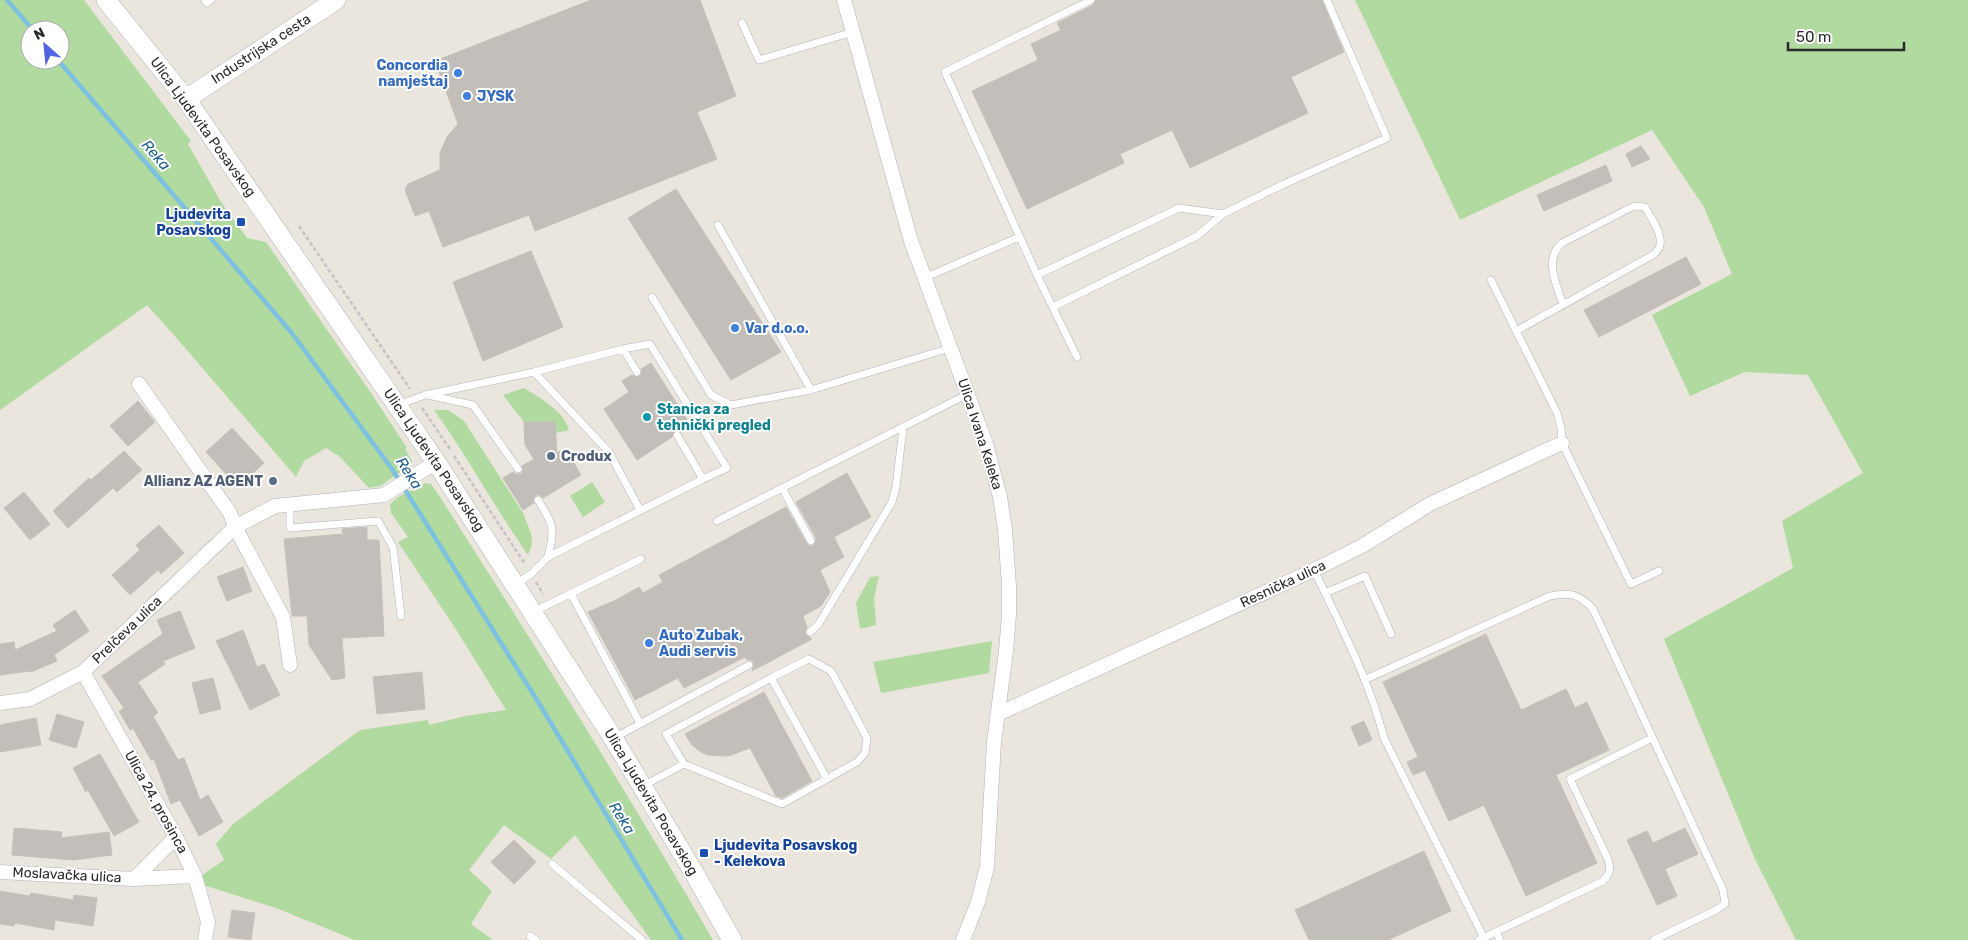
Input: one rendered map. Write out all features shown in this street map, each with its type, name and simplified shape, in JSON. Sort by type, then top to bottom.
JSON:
[{"type":"main road","name":"Ulica Ljudevita Posavskog","points":[[106,0],[186,99],[436,462],[613,738],[693,870],[732,940]]},
{"type":"main road","name":"Industrijska cesta","points":[[186,99],[336,0]]},
{"type":"street","name":"Ulica Ivana Keleka","points":[[844,0],[911,241],[968,394],[993,468],[1000,497],[1008,556],[1008,615],[994,742],[987,867],[978,902],[963,940]]},
{"type":"street","points":[[139,384],[230,513],[235,527],[283,617],[290,665]]},
{"type":"street","name":"Resnička ulica","points":[[998,714],[1314,570],[1362,546],[1430,504],[1562,443]]},
{"type":"street","name":"Prelčeva ulica","points":[[0,702],[30,699],[83,672],[235,527],[275,506],[384,495],[436,462]]},
{"type":"street","name":"Ulica 24. prosinca","points":[[83,672],[176,838],[195,876],[208,922],[205,940]]},
{"type":"street","name":"Moslavačka ulica","points":[[134,879],[176,838]]},
{"type":"street","name":"Moslavačka ulica","points":[[0,872],[134,879],[195,876]]},
{"type":"lane","points":[[204,0],[207,3],[211,0]]},
{"type":"lane","points":[[1077,357],[1036,275],[945,72],[1091,0]]},
{"type":"lane","points":[[1053,307],[1197,236],[1223,214],[1282,185],[1387,138],[1327,0]]},
{"type":"lane","points":[[742,23],[759,60],[853,32]]},
{"type":"lane","points":[[1516,331],[1563,305],[1651,256],[1659,249],[1661,242],[1659,234],[1645,207],[1634,206],[1562,243],[1556,248],[1552,257],[1552,270],[1563,305]]},
{"type":"lane","points":[[1036,275],[1179,208],[1223,214]]},
{"type":"lane","points":[[718,225],[811,390]]},
{"type":"lane","points":[[924,278],[1019,237]]},
{"type":"lane","points":[[1491,280],[1557,414],[1561,428],[1562,443],[1631,584],[1660,571]]},
{"type":"lane","points":[[652,297],[711,395],[731,405],[811,390],[950,348]]},
{"type":"lane","points":[[398,405],[425,395],[534,372],[650,344],[727,468],[548,557],[531,574],[515,584]]},
{"type":"lane","points":[[623,350],[637,372]]},
{"type":"lane","points":[[534,372],[610,452],[640,510]]},
{"type":"lane","points":[[717,521],[968,394]]},
{"type":"lane","points":[[425,395],[473,405],[518,469]]},
{"type":"lane","points":[[810,632],[818,625],[892,502],[896,487],[903,428]]},
{"type":"lane","points":[[677,435],[703,479]]},
{"type":"lane","points":[[782,488],[812,541]]},
{"type":"lane","points":[[538,500],[552,522],[553,535],[548,557]]},
{"type":"lane","points":[[290,504],[290,528],[378,521],[393,547],[401,616]]},
{"type":"lane","points":[[533,612],[641,559]]},
{"type":"lane","points":[[1314,570],[1366,679],[1377,709],[1384,738],[1482,939],[1603,881],[1608,876],[1611,870],[1610,863],[1570,779],[1652,738]]},
{"type":"lane","points":[[1324,593],[1365,576],[1391,634]]},
{"type":"lane","points":[[1366,679],[1550,596],[1564,593],[1576,595],[1585,600],[1593,609],[1723,890],[1725,904],[1654,940]]},
{"type":"lane","points":[[571,594],[640,723]]},
{"type":"lane","points":[[809,659],[831,671],[867,738],[865,753],[857,762],[782,804],[684,764],[666,734],[809,659]]},
{"type":"lane","points":[[613,738],[749,665]]},
{"type":"lane","points":[[771,678],[828,779]]},
{"type":"lane","points":[[642,786],[684,764]]},
{"type":"lane","points":[[552,864],[642,940]]},
{"type":"lane","points":[[1496,932],[1500,940]]},
{"type":"path","points":[[299,226],[405,380]]},
{"type":"path","points":[[423,410],[523,560]]},
{"type":"path","points":[[539,588],[544,596]]},
{"type":"green space","points":[[0,0],[84,0],[191,141],[188,144],[221,202],[247,238],[266,242],[407,448],[405,449],[412,461],[409,466],[380,486],[369,488],[339,456],[326,448],[304,461],[296,477],[147,305],[0,410]]},
{"type":"green space","points":[[1355,0],[1968,0],[1968,940],[1796,940],[1755,859],[1664,639],[1793,568],[1782,521],[1863,473],[1808,375],[1745,372],[1690,396],[1652,315],[1732,274],[1704,207],[1652,130],[1460,220]]},
{"type":"green space","points":[[524,388],[557,411],[569,430],[556,433],[555,422],[524,422],[503,395]]},
{"type":"green space","points":[[434,410],[448,410],[464,421],[523,513],[531,533],[532,544],[528,555],[458,446]]},
{"type":"green space","points":[[592,482],[605,502],[583,517],[570,496]]},
{"type":"green space","points":[[425,483],[431,484],[440,497],[510,607],[613,773],[713,940],[651,940],[575,835],[551,859],[504,825],[469,870],[492,891],[471,924],[493,940],[355,940],[276,908],[200,884],[201,876],[224,860],[216,844],[233,824],[360,730],[428,720],[429,725],[465,716],[506,710],[457,631],[398,542],[408,537],[391,513],[390,504],[398,497]]},
{"type":"green space","points":[[879,576],[874,598],[876,625],[860,629],[856,603],[870,577]]},
{"type":"green space","points":[[992,641],[989,673],[881,693],[873,662]]},
{"type":"building","points":[[591,0],[700,0],[736,96],[697,112],[717,159],[535,231],[529,215],[443,247],[429,211],[415,216],[405,190],[408,184],[440,170],[440,153],[447,137],[458,124],[435,61]]},
{"type":"building","points":[[1096,0],[1322,0],[1344,52],[1291,77],[1308,113],[1190,168],[1172,130],[1120,154],[1124,163],[1027,209],[972,91],[1038,60],[1031,44],[1061,30],[1057,23],[1093,5]]},
{"type":"building","points":[[1641,146],[1650,159],[1632,167],[1626,154]]},
{"type":"building","points":[[1606,165],[1612,181],[1544,211],[1537,195]]},
{"type":"building","points":[[676,189],[781,352],[731,380],[628,218]]},
{"type":"building","points":[[531,251],[563,327],[483,361],[453,282]]},
{"type":"building","points":[[1686,257],[1701,284],[1599,337],[1584,310]]},
{"type":"building","name":"Stanica za tehnički pregled","points":[[651,363],[691,426],[681,432],[674,431],[672,437],[637,460],[604,409],[629,392],[622,381],[632,375],[640,376],[641,369]]},
{"type":"building","points":[[138,401],[155,422],[128,446],[110,426]]},
{"type":"building","name":"Crodux","points":[[524,422],[555,422],[557,453],[565,448],[581,475],[543,498],[540,495],[536,495],[533,500],[534,503],[523,510],[503,478],[513,472],[521,474],[523,471],[522,466],[534,459],[525,445]]},
{"type":"building","points":[[232,428],[264,463],[238,487],[206,452]]},
{"type":"building","points":[[124,451],[142,470],[117,492],[113,488],[68,528],[53,511],[89,478],[91,480]]},
{"type":"building","points":[[847,473],[871,517],[834,537],[844,557],[820,570],[830,592],[821,606],[803,616],[807,627],[805,634],[812,639],[752,671],[754,663],[745,657],[684,688],[678,678],[635,700],[588,612],[616,600],[639,587],[643,593],[663,582],[659,575],[786,507],[807,544],[810,546],[814,545],[816,538],[796,502]]},
{"type":"building","points":[[24,492],[50,524],[30,540],[4,508]]},
{"type":"building","points":[[159,525],[184,553],[161,574],[158,570],[130,595],[112,575],[140,550],[136,545]]},
{"type":"building","points":[[367,527],[367,540],[379,540],[384,636],[342,638],[345,678],[332,680],[309,645],[307,616],[292,616],[284,539],[343,534],[342,529]]},
{"type":"building","points":[[243,567],[252,591],[227,601],[217,577]]},
{"type":"building","points":[[75,610],[89,631],[54,655],[57,661],[31,672],[0,675],[0,644],[14,642],[15,650],[57,631],[53,625]]},
{"type":"building","points":[[180,611],[195,648],[163,661],[165,664],[138,682],[158,713],[153,716],[178,760],[184,758],[200,800],[208,795],[223,822],[199,836],[180,800],[171,804],[154,759],[151,760],[133,728],[130,730],[119,711],[124,708],[102,676],[163,634],[157,620]]},
{"type":"building","points":[[243,630],[257,667],[264,664],[280,695],[250,710],[216,641]]},
{"type":"building","points":[[1486,634],[1521,710],[1566,689],[1575,708],[1587,702],[1609,750],[1556,775],[1597,863],[1526,896],[1484,805],[1449,821],[1425,770],[1413,775],[1407,762],[1418,757],[1383,682]]},
{"type":"building","points":[[422,672],[425,709],[377,714],[373,677]]},
{"type":"building","points":[[213,678],[221,709],[200,714],[192,683]]},
{"type":"building","points":[[764,692],[812,781],[782,798],[776,796],[750,748],[728,756],[708,755],[692,745],[685,734]]},
{"type":"building","points":[[57,714],[84,722],[76,748],[49,740]]},
{"type":"building","points":[[36,718],[41,745],[0,752],[0,725]]},
{"type":"building","points":[[1364,721],[1372,740],[1359,746],[1351,727]]},
{"type":"building","points":[[100,754],[139,822],[114,836],[73,768]]},
{"type":"building","points":[[14,828],[62,832],[61,838],[109,832],[112,855],[74,860],[12,855]]},
{"type":"building","points":[[1685,828],[1698,854],[1665,869],[1677,896],[1657,905],[1627,840],[1647,831],[1653,843]]},
{"type":"building","points":[[514,840],[536,862],[514,884],[491,862]]},
{"type":"building","points":[[1424,851],[1451,911],[1388,940],[1309,940],[1295,910]]},
{"type":"building","points":[[0,891],[30,896],[31,893],[73,900],[74,895],[97,898],[93,926],[55,920],[54,930],[15,923],[14,926],[0,924]]},
{"type":"building","points":[[232,910],[255,913],[251,940],[228,937]]},
{"type":"waterway","name":"Reka","points":[[7,0],[24,20]]},
{"type":"waterway","name":"Reka","points":[[67,70],[291,332],[392,469],[540,705],[682,940]]},
{"type":"place","name":"Concordia namještaj","points":[[458,73]]},
{"type":"place","name":"JYSK","points":[[467,96]]},
{"type":"place","name":"Ljudevita Posavskog","points":[[241,222]]},
{"type":"place","name":"Var d.o.o.","points":[[735,328]]},
{"type":"place","name":"Stanica za tehnički pregled","points":[[647,417]]},
{"type":"place","name":"Crodux","points":[[551,456]]},
{"type":"place","name":"Allianz AZ AGENT","points":[[273,481]]},
{"type":"place","name":"Auto Zubak, Audi servis","points":[[649,643]]},
{"type":"place","name":"Ljudevita Posavskog - Kelekova","points":[[704,853]]}]
